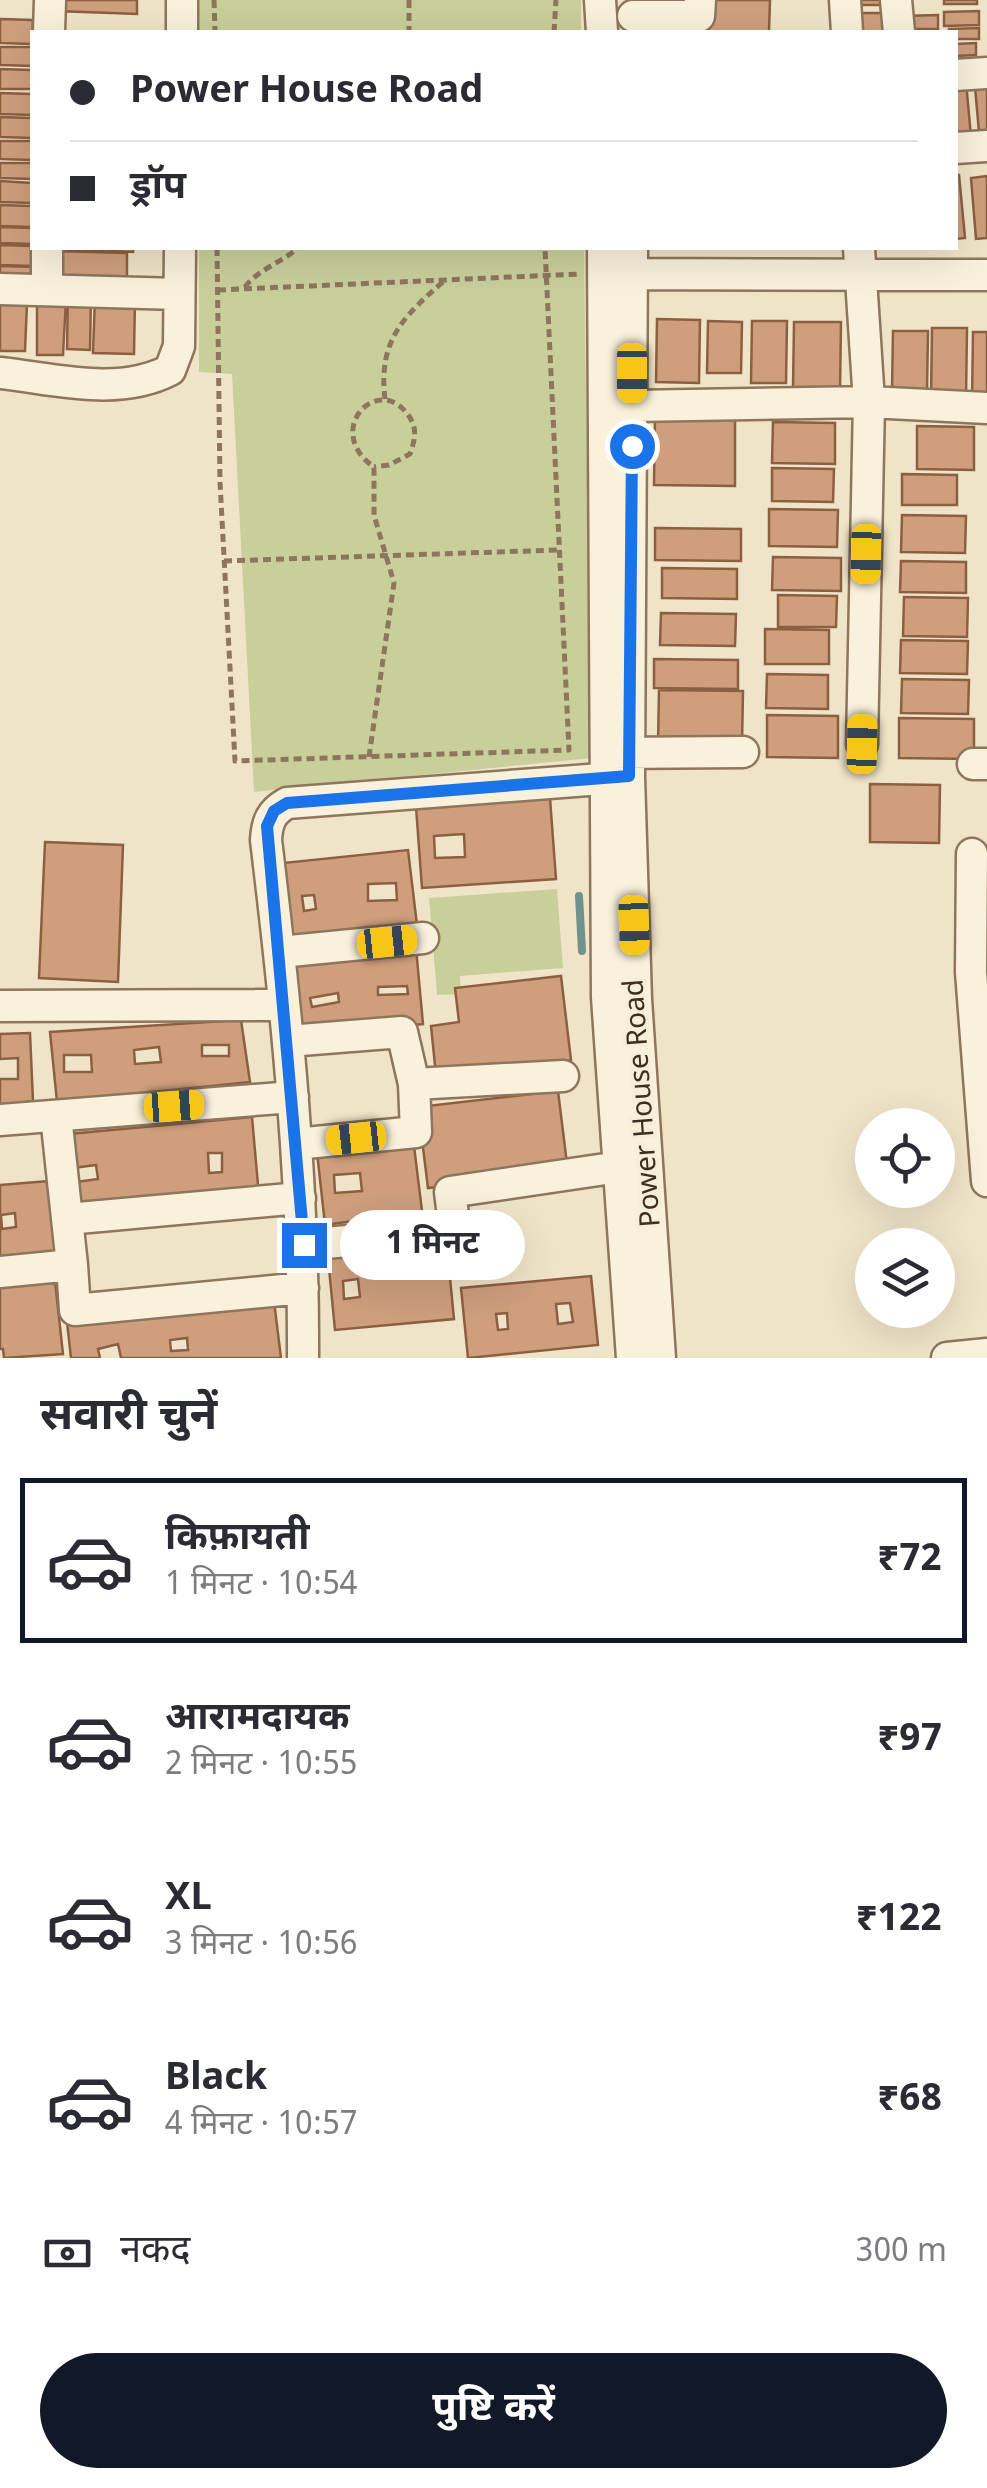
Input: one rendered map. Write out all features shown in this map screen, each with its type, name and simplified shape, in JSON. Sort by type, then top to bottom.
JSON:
[{"type":"street","points":[[49,30],[50,0]]},
{"type":"street","points":[[182,0],[182,30]]},
{"type":"street","points":[[600,0],[602,30]]},
{"type":"street","points":[[633,16],[699,16],[700,0]]},
{"type":"street","points":[[845,0],[847,30]]},
{"type":"street","points":[[896,0],[899,30]]},
{"type":"street","points":[[958,75],[987,72]]},
{"type":"street","points":[[958,148],[987,146]]},
{"type":"street","points":[[46,288],[47,250]]},
{"type":"street","points":[[0,373],[120,386],[147,382],[170,370],[179,346],[180,250]]},
{"type":"street","points":[[617,261],[860,261],[987,275]]},
{"type":"street","name":"Power House Road","points":[[617,261],[632,406],[606,998],[632,1358]]},
{"type":"street","name":"Power House Road","points":[[617,261],[618,764],[660,1358]]},
{"type":"street","points":[[860,261],[869,402],[862,744]]},
{"type":"street","points":[[0,289],[179,294]]},
{"type":"street","points":[[632,406],[869,402],[987,408]]},
{"type":"street","points":[[303,1358],[304,1245],[267,826],[274,811],[287,803],[743,752]]},
{"type":"street","points":[[972,854],[987,1180]]},
{"type":"street","points":[[280,952],[422,938]]},
{"type":"street","points":[[0,1006],[284,1005]]},
{"type":"street","points":[[288,1041],[402,1032],[414,1084],[416,1132],[296,1144]]},
{"type":"street","points":[[414,1084],[563,1076]]},
{"type":"street","points":[[0,1120],[292,1097]]},
{"type":"street","points":[[56,1116],[75,1310],[304,1288]]},
{"type":"street","points":[[304,1245],[455,1232],[450,1192],[619,1167]]},
{"type":"street","points":[[67,1219],[300,1198]]},
{"type":"street","points":[[0,1272],[72,1265]]},
{"type":"street","points":[[947,1358],[987,1354]]},
{"type":"path","points":[[214,0],[215,30]]},
{"type":"path","points":[[408,0],[408,30]]},
{"type":"path","points":[[554,30],[556,0]]},
{"type":"path","points":[[217,250],[224,561],[235,761],[569,750],[545,250]]},
{"type":"path","points":[[244,288],[251,278],[279,264],[296,250]]},
{"type":"path","points":[[218,290],[544,274]]},
{"type":"path","points":[[385,399],[382,371],[391,336],[420,302],[446,280]]},
{"type":"path","points":[[385,399],[400,405],[412,420],[416,436],[410,454],[389,465],[374,466],[359,456],[351,440],[354,419],[369,404],[385,399]]},
{"type":"path","points":[[368,756],[394,583],[374,515],[374,466]]},
{"type":"path","points":[[224,561],[558,550]]},
{"type":"green space","points":[[199,0],[581,0],[581,30],[199,30]]},
{"type":"green space","points":[[199,250],[584,250],[591,758],[254,792],[232,374],[199,372]]},
{"type":"green space","points":[[557,889],[563,968],[460,976],[461,994],[437,995],[429,898]]},
{"type":"building","points":[[56,0],[137,0],[137,14],[56,11]]},
{"type":"building","points":[[709,0],[770,0],[769,30],[709,30]]},
{"type":"building","points":[[849,0],[881,0],[881,5],[849,5]]},
{"type":"building","points":[[944,0],[977,0],[977,4],[944,4]]},
{"type":"building","points":[[979,11],[979,25],[944,26],[944,12]]},
{"type":"building","points":[[850,13],[885,13],[886,30],[850,30]]},
{"type":"building","points":[[938,15],[938,29],[903,29],[902,16]]},
{"type":"building","points":[[0,19],[33,20],[30,44],[0,43]]},
{"type":"building","points":[[979,28],[979,39],[958,39],[958,30],[949,29]]},
{"type":"building","points":[[976,43],[976,55],[958,56],[958,44]]},
{"type":"building","points":[[0,47],[30,47],[30,66],[0,65]]},
{"type":"building","points":[[0,69],[30,70],[30,89],[0,89]]},
{"type":"building","points":[[966,82],[971,137],[958,139],[958,83]]},
{"type":"building","points":[[987,86],[987,132],[979,132],[975,87]]},
{"type":"building","points":[[0,93],[30,94],[30,115],[0,114]]},
{"type":"building","points":[[0,117],[30,118],[30,138],[0,137]]},
{"type":"building","points":[[0,141],[30,141],[30,160],[0,159]]},
{"type":"building","points":[[0,163],[30,163],[30,179],[0,178]]},
{"type":"building","points":[[958,175],[965,238],[958,239]]},
{"type":"building","points":[[987,176],[987,238],[976,239],[971,178]]},
{"type":"building","points":[[0,181],[30,183],[30,203],[0,202]]},
{"type":"building","points":[[0,205],[30,206],[30,227],[0,226]]},
{"type":"building","points":[[0,227],[30,228],[30,244],[0,243]]},
{"type":"building","points":[[0,245],[30,246],[32,250],[34,266],[0,265]]},
{"type":"building","points":[[54,251],[127,253],[127,285],[53,283]]},
{"type":"building","points":[[0,266],[35,267],[33,280],[0,279]]},
{"type":"building","points":[[68,294],[91,295],[90,350],[67,349]]},
{"type":"building","points":[[37,296],[66,299],[63,355],[37,355]]},
{"type":"building","points":[[95,297],[135,299],[134,354],[93,353]]},
{"type":"building","points":[[0,302],[27,303],[25,351],[0,351]]},
{"type":"building","points":[[657,319],[700,320],[699,383],[656,382]]},
{"type":"building","points":[[708,321],[742,322],[741,373],[707,373]]},
{"type":"building","points":[[752,321],[787,321],[786,383],[751,383]]},
{"type":"building","points":[[794,322],[841,322],[840,391],[793,390]]},
{"type":"building","points":[[932,328],[967,328],[966,399],[931,399]]},
{"type":"building","points":[[893,331],[928,331],[927,392],[892,391]]},
{"type":"building","points":[[973,332],[987,332],[987,403],[972,402]]},
{"type":"building","points":[[655,417],[735,418],[735,486],[654,485]]},
{"type":"building","points":[[773,422],[835,423],[835,464],[772,463]]},
{"type":"building","points":[[917,426],[974,427],[974,470],[917,469]]},
{"type":"building","points":[[772,468],[834,469],[833,502],[772,501]]},
{"type":"building","points":[[902,474],[957,475],[957,505],[902,505]]},
{"type":"building","points":[[769,509],[838,510],[837,547],[769,546]]},
{"type":"building","points":[[902,515],[966,516],[965,553],[901,552]]},
{"type":"building","points":[[655,528],[741,529],[741,561],[655,560]]},
{"type":"building","points":[[773,557],[841,558],[841,591],[772,590]]},
{"type":"building","points":[[901,561],[966,562],[966,593],[900,592]]},
{"type":"building","points":[[662,568],[737,569],[737,599],[662,598]]},
{"type":"building","points":[[778,595],[837,596],[836,627],[778,627]]},
{"type":"building","points":[[904,597],[968,598],[967,637],[903,636]]},
{"type":"building","points":[[661,613],[736,614],[735,646],[660,645]]},
{"type":"building","points":[[765,629],[829,630],[829,664],[765,664]]},
{"type":"building","points":[[901,640],[968,641],[967,674],[900,673]]},
{"type":"building","points":[[654,659],[738,660],[738,689],[654,688]]},
{"type":"building","points":[[767,674],[828,675],[828,709],[766,708]]},
{"type":"building","points":[[902,679],[969,680],[968,714],[901,713]]},
{"type":"building","points":[[659,690],[743,691],[742,745],[658,744]]},
{"type":"building","points":[[767,715],[838,716],[838,758],[767,757]]},
{"type":"building","points":[[899,718],[974,719],[974,759],[899,758]]},
{"type":"building","points":[[870,784],[940,785],[939,843],[870,842]]},
{"type":"building","points":[[550,798],[556,879],[422,888],[416,807]],"holes":[[[464,834],[465,857],[435,858],[434,836]]]},
{"type":"building","points":[[45,842],[123,845],[118,982],[39,978]]},
{"type":"building","points":[[408,850],[417,925],[291,938],[283,863]],"holes":[[[396,883],[397,900],[368,901],[368,884]],[[314,895],[316,909],[304,911],[302,896]]]},
{"type":"building","points":[[416,948],[423,1024],[298,1036],[290,960]],"holes":[[[407,986],[408,994],[378,995],[378,987]],[[338,993],[339,1002],[312,1007],[310,998]]]},
{"type":"building","points":[[561,976],[571,1060],[436,1075],[431,1026],[459,1022],[455,988]]},
{"type":"building","points":[[241,1020],[250,1082],[57,1102],[50,1032]],"holes":[[[202,1045],[229,1045],[229,1056],[202,1056]],[[159,1047],[161,1062],[135,1064],[134,1050]],[[64,1055],[91,1055],[92,1072],[64,1072]]]},
{"type":"building","points":[[30,1033],[33,1101],[0,1105],[0,1079],[18,1079],[18,1058],[0,1059],[0,1034]]},
{"type":"building","points":[[558,1091],[568,1172],[428,1188],[418,1107]]},
{"type":"building","points":[[252,1117],[259,1196],[75,1208],[69,1134]],"holes":[[[208,1153],[222,1153],[222,1172],[209,1173]],[[96,1165],[98,1179],[76,1182],[73,1168]]]},
{"type":"building","points":[[413,1138],[422,1211],[325,1225],[317,1152]],"holes":[[[360,1173],[362,1191],[335,1193],[334,1175]]]},
{"type":"building","points":[[48,1181],[56,1257],[0,1262],[0,1185]],"holes":[[[15,1213],[16,1227],[2,1229],[1,1215]]]},
{"type":"building","points":[[447,1247],[454,1319],[335,1330],[328,1258]],"holes":[[[358,1279],[360,1297],[344,1299],[343,1281]]]},
{"type":"building","points":[[591,1276],[598,1345],[468,1358],[461,1288]],"holes":[[[570,1303],[573,1322],[558,1324],[556,1304]],[[507,1313],[508,1329],[498,1330],[496,1314]]]},
{"type":"building","points":[[55,1281],[63,1354],[4,1358],[0,1349],[0,1287]]},
{"type":"building","points":[[274,1301],[281,1358],[121,1358],[118,1344],[98,1349],[100,1358],[71,1358],[67,1322]],"holes":[[[187,1338],[188,1350],[171,1351],[170,1340]]]},
{"type":"waterway","points":[[579,896],[582,951]]},
{"type":"route","points":[[304,1245],[267,826],[274,811],[287,803],[629,776],[632,446]]}]
